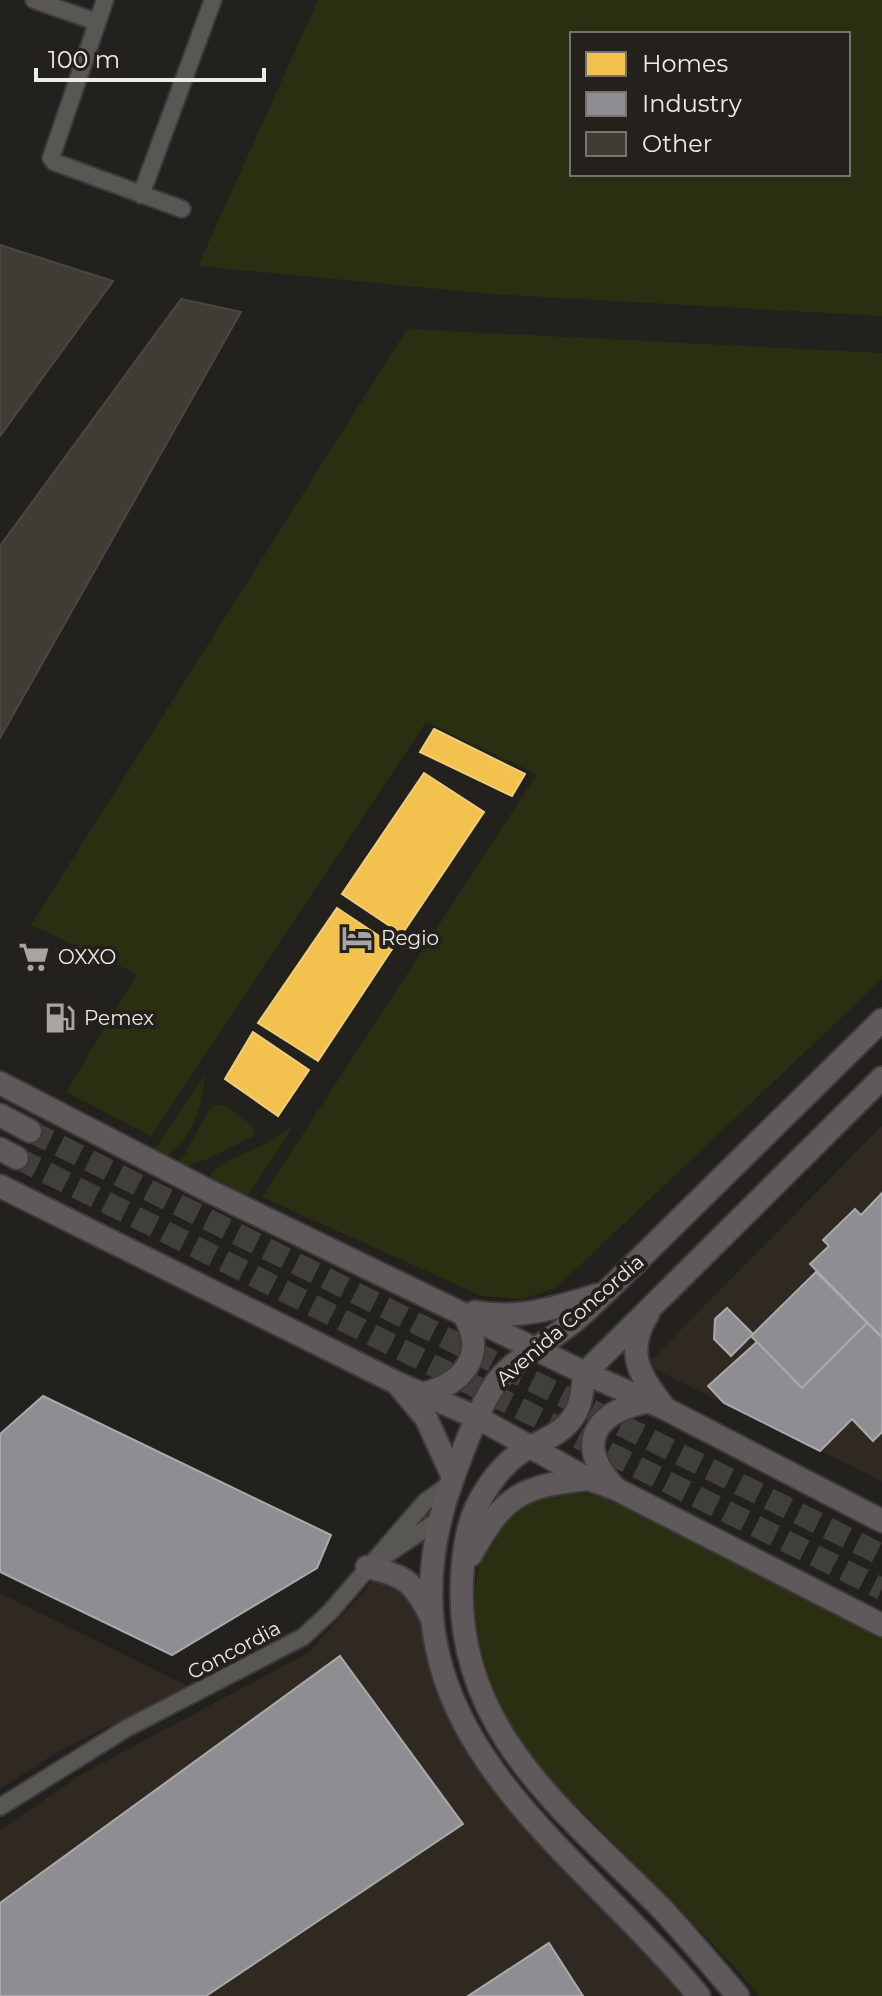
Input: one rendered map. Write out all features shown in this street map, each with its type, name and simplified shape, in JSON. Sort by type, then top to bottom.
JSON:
[{"type":"main road","name":"Avenida Concordia","points":[[699,1996],[550,1840],[484,1760],[457,1712],[441,1664],[434,1624],[433,1573],[440,1519],[452,1480],[495,1383],[506,1371],[569,1326],[606,1292],[882,1020]]},
{"type":"main road","name":"Avenida Concordia","points":[[585,1373],[882,1078]]},
{"type":"main road","points":[[0,1083],[209,1191],[656,1405],[882,1521]]},
{"type":"main road","points":[[0,1115],[30,1131]]},
{"type":"main road","points":[[0,1186],[397,1383],[478,1418],[588,1479],[616,1489],[882,1625]]},
{"type":"main road","points":[[458,1312],[527,1315],[606,1292]]},
{"type":"main road","points":[[656,1405],[640,1375],[636,1354],[643,1322],[658,1299]]},
{"type":"main road","points":[[421,1394],[441,1390],[465,1370],[474,1342],[472,1328],[458,1312]]},
{"type":"main road","points":[[585,1373],[575,1414],[559,1431],[521,1453],[501,1470],[475,1509],[463,1570],[461,1608],[471,1665],[486,1705],[502,1735],[553,1802],[663,1911],[738,1996]]},
{"type":"main road","points":[[397,1383],[426,1418],[452,1480]]},
{"type":"main road","points":[[616,1489],[597,1464],[593,1447],[597,1432],[611,1413],[622,1407],[656,1405]]},
{"type":"main road","points":[[463,1570],[483,1532],[506,1503],[531,1489],[550,1483],[588,1479]]},
{"type":"main road","points":[[368,1565],[409,1581],[434,1624]]},
{"type":"street","points":[[34,0],[97,22]]},
{"type":"street","points":[[105,0],[50,154],[54,162],[182,209]]},
{"type":"street","points":[[141,195],[213,0]]},
{"type":"street","name":"Concordia","points":[[0,1807],[127,1728],[303,1637],[330,1612],[425,1502],[452,1480]]},
{"type":"street","points":[[368,1565],[440,1519]]},
{"type":"shaded area","points":[[882,1126],[882,1481],[646,1365]]},
{"type":"shaded area","points":[[382,1571],[415,1592],[438,1686],[456,1731],[472,1756],[538,1838],[692,1996],[0,1996],[0,1830],[82,1774],[308,1653]]},
{"type":"shaded area","points":[[0,1593],[189,1687],[62,1749],[0,1789]]},
{"type":"green space","points":[[318,0],[882,0],[882,316],[492,294],[198,266]]},
{"type":"green space","points":[[407,329],[882,353],[882,979],[556,1288],[522,1299],[482,1296],[262,1197],[537,774],[426,722],[151,1136],[66,1092],[137,974],[31,925]]},
{"type":"green space","points":[[205,1074],[199,1105],[186,1137],[168,1155],[154,1160],[149,1158]]},
{"type":"green space","points":[[214,1105],[226,1106],[253,1126],[255,1133],[207,1159],[182,1167],[176,1163],[184,1156]]},
{"type":"green space","points":[[294,1125],[241,1206],[213,1183],[210,1175],[222,1163],[264,1145]]},
{"type":"green space","points":[[561,1491],[596,1495],[623,1506],[882,1636],[882,1996],[758,1996],[696,1926],[554,1783],[510,1729],[486,1680],[477,1642],[475,1603],[479,1567],[490,1534],[506,1514],[529,1500]]},
{"type":"building: Homes","points":[[434,729],[525,774],[512,796],[420,752]]},
{"type":"building: Homes","points":[[424,773],[484,812],[402,934],[342,894]]},
{"type":"building: Homes","points":[[337,908],[394,946],[318,1061],[258,1023]]},
{"type":"building: Homes","points":[[253,1032],[309,1070],[278,1116],[225,1079]]},
{"type":"building: Industry","points":[[882,1193],[882,1337],[810,1264],[829,1246],[823,1240],[855,1209],[861,1215]]},
{"type":"building: Industry","points":[[816,1272],[867,1323],[802,1388],[751,1336]]},
{"type":"building: Industry","points":[[727,1308],[753,1334],[731,1356],[714,1339],[715,1319]]},
{"type":"building: Industry","points":[[867,1323],[882,1338],[882,1432],[873,1441],[852,1419],[820,1451],[724,1403],[708,1386],[757,1342],[802,1388]]},
{"type":"building: Industry","points":[[43,1396],[331,1535],[317,1568],[172,1655],[0,1572],[0,1434]]},
{"type":"building: Industry","points":[[340,1656],[463,1824],[206,1996],[0,1996],[0,1903]]},
{"type":"building: Industry","points":[[549,1943],[583,1996],[468,1996]]},
{"type":"building: Other","points":[[0,245],[113,281],[0,436]]},
{"type":"building: Other","points":[[181,299],[241,312],[0,738],[0,546]]},
{"type":"tunnel","points":[[30,1131],[882,1555]]},
{"type":"tunnel","points":[[17,1158],[882,1589]]},
{"type":"place","name":"Regio","points":[[357,938]]},
{"type":"place","name":"OXXO","points":[[34,957]]},
{"type":"place","name":"Pemex","points":[[60,1018]]}]
